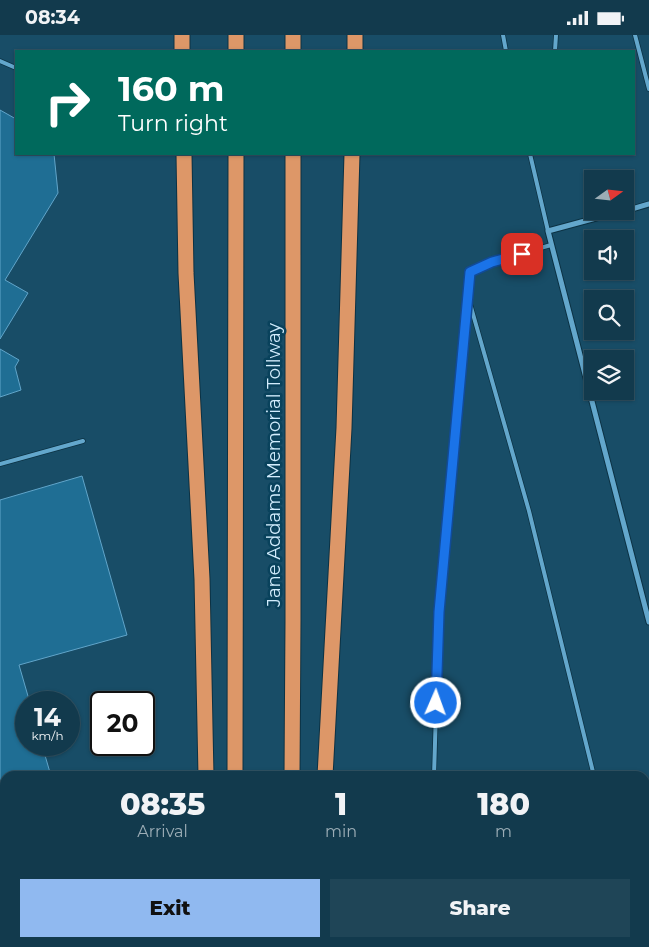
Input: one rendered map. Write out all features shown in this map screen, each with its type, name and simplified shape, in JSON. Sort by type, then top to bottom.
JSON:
[{"type":"highway","points":[[182,35],[182,50]]},
{"type":"highway","points":[[236,35],[236,50]]},
{"type":"highway","points":[[293,35],[293,50]]},
{"type":"highway","points":[[355,35],[355,50]]},
{"type":"highway","points":[[184,155],[186,273],[202,579],[206,771]]},
{"type":"highway","points":[[235,771],[236,155]]},
{"type":"highway","name":"Jane Addams Memorial Tollway","points":[[292,771],[293,155]]},
{"type":"highway","points":[[325,771],[344,428],[352,155]]},
{"type":"street","points":[[634,208],[649,204]]},
{"type":"street","points":[[590,220],[548,231],[649,622]]},
{"type":"lane","points":[[503,35],[506,50]]},
{"type":"lane","points":[[555,50],[556,35]]},
{"type":"lane","points":[[635,35],[649,89]]},
{"type":"lane","points":[[0,61],[15,68]]},
{"type":"lane","points":[[530,155],[548,231]]},
{"type":"lane","points":[[434,771],[439,612],[470,272],[492,262],[551,245]]},
{"type":"lane","points":[[468,296],[529,511],[593,771]]},
{"type":"lane","points":[[0,464],[83,441]]},
{"type":"building","points":[[0,110],[15,118],[15,155],[54,155],[58,193],[5,280],[28,293],[0,339]]},
{"type":"building","points":[[0,349],[19,360],[15,367],[21,390],[0,397]]},
{"type":"building","points":[[82,476],[127,635],[19,665],[27,691],[15,691],[15,756],[45,756],[50,771],[0,771],[0,500]]},
{"type":"route","points":[[436,703],[439,612],[470,272],[492,262],[522,254]]}]
